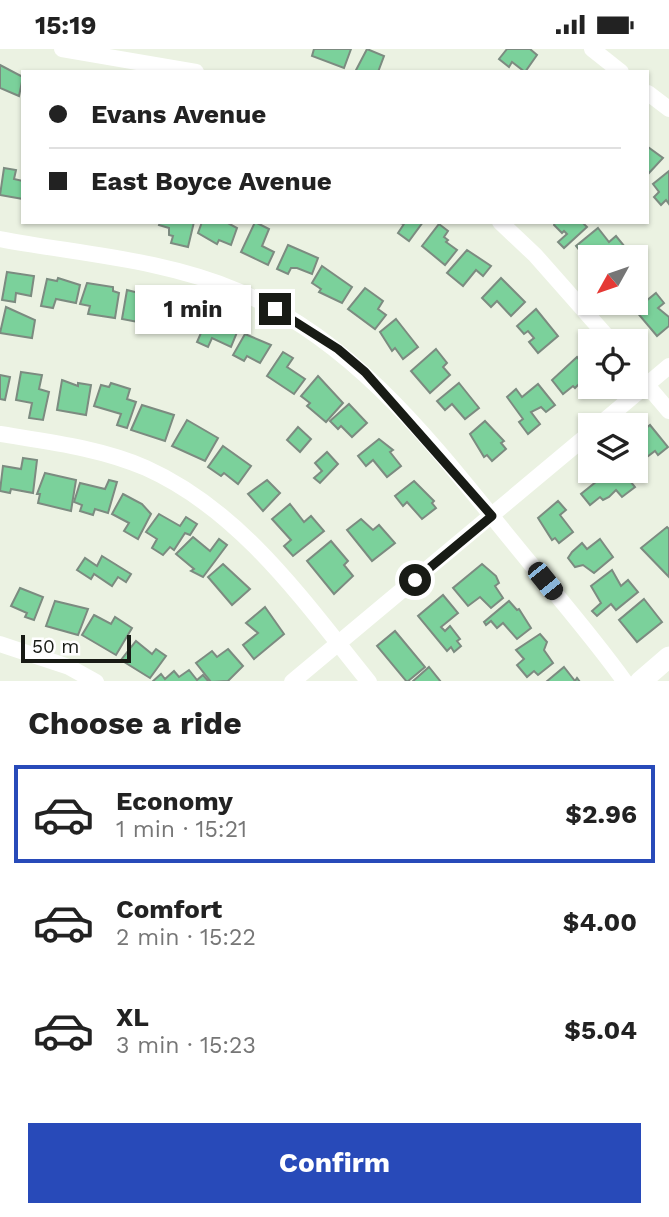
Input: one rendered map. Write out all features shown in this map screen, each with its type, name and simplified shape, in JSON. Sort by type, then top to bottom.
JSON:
[{"type":"main road","points":[[640,681],[669,657]]},
{"type":"street","points":[[62,49],[184,70]]},
{"type":"street","points":[[592,49],[618,70]]},
{"type":"street","points":[[649,94],[669,109]]},
{"type":"street","points":[[502,224],[536,255],[601,329]]},
{"type":"street","points":[[0,239],[183,272],[238,291],[275,309],[338,349],[365,372],[492,516],[625,681]]},
{"type":"street","points":[[648,383],[669,366]]},
{"type":"street","points":[[648,387],[669,411]]},
{"type":"street","points":[[613,413],[630,399]]},
{"type":"street","points":[[0,434],[76,447],[120,459],[173,482],[207,505],[254,546],[369,681]]},
{"type":"street","points":[[292,681],[578,443]]},
{"type":"street","points":[[0,644],[69,667],[96,681]]},
{"type":"building","points":[[314,49],[351,49],[344,68],[312,56]]},
{"type":"building","points":[[367,49],[384,56],[379,70],[356,70]]},
{"type":"building","points":[[507,49],[530,49],[537,55],[526,70],[512,62],[509,67],[499,59]]},
{"type":"building","points":[[0,65],[21,76],[19,96],[0,88]]},
{"type":"building","points":[[649,148],[663,158],[649,173]]},
{"type":"building","points":[[4,168],[16,170],[14,179],[21,181],[21,199],[0,195]]},
{"type":"building","points":[[669,171],[669,204],[666,200],[661,205],[654,197],[659,192],[653,184]]},
{"type":"building","points":[[194,224],[188,247],[171,243],[173,236],[169,235],[169,228],[159,225]]},
{"type":"building","points":[[201,224],[230,224],[237,228],[231,245],[219,240],[217,244],[198,233]]},
{"type":"building","points":[[254,224],[269,229],[262,246],[274,252],[268,265],[241,252]]},
{"type":"building","points":[[404,224],[422,224],[409,241],[398,233]]},
{"type":"building","points":[[439,224],[448,231],[444,237],[448,240],[446,242],[457,250],[445,265],[422,246]]},
{"type":"building","points":[[584,224],[587,227],[564,248],[558,242],[567,234],[554,225]]},
{"type":"building","points":[[598,228],[609,242],[616,236],[623,245],[578,245],[578,248],[576,246]]},
{"type":"building","points":[[288,245],[318,258],[312,274],[297,268],[291,268],[288,274],[277,269]]},
{"type":"building","points":[[467,250],[491,266],[483,276],[476,270],[463,286],[447,273]]},
{"type":"building","points":[[322,266],[352,287],[342,303],[319,292],[321,289],[312,283]]},
{"type":"building","points":[[7,272],[34,276],[31,296],[16,293],[15,302],[2,300]]},
{"type":"building","points":[[58,278],[80,285],[76,303],[56,299],[53,308],[41,306],[47,279],[57,281]]},
{"type":"building","points":[[501,278],[525,302],[511,316],[497,301],[491,307],[482,298]]},
{"type":"building","points":[[87,283],[113,287],[113,291],[119,293],[115,318],[88,314],[90,306],[80,304]]},
{"type":"building","points":[[365,288],[383,301],[378,309],[386,315],[375,329],[348,309]]},
{"type":"building","points":[[127,290],[139,293],[138,300],[144,304],[158,307],[154,325],[122,319]]},
{"type":"building","points":[[656,293],[664,303],[658,308],[669,317],[669,326],[657,336],[639,315],[648,315],[648,299]]},
{"type":"building","points":[[168,300],[180,303],[179,307],[190,307],[189,310],[194,312],[189,330],[173,324],[172,328],[162,324]]},
{"type":"building","points":[[6,307],[35,320],[32,338],[0,333]]},
{"type":"building","points":[[536,309],[558,336],[538,353],[529,342],[534,338],[528,331],[524,334],[517,326]]},
{"type":"building","points":[[208,317],[217,321],[218,318],[238,330],[231,347],[212,338],[208,347],[197,342]]},
{"type":"building","points":[[396,319],[418,347],[403,359],[395,348],[392,351],[380,332]]},
{"type":"building","points":[[245,334],[271,345],[260,363],[247,356],[244,361],[233,355]]},
{"type":"building","points":[[436,349],[447,363],[443,367],[450,375],[430,393],[411,371]]},
{"type":"building","points":[[283,352],[293,358],[287,367],[305,379],[294,394],[267,376]]},
{"type":"building","points":[[577,357],[578,385],[575,388],[573,386],[563,394],[552,380]]},
{"type":"building","points":[[21,372],[42,375],[39,389],[49,392],[43,420],[29,418],[32,403],[16,400]]},
{"type":"building","points":[[0,375],[10,377],[5,400],[0,399]]},
{"type":"building","points":[[318,376],[343,403],[326,422],[307,406],[310,403],[301,396]]},
{"type":"building","points":[[62,380],[78,386],[78,383],[91,385],[86,415],[57,410]]},
{"type":"building","points":[[111,383],[130,389],[127,399],[136,402],[127,428],[117,425],[121,414],[94,406],[101,385],[109,387]]},
{"type":"building","points":[[459,383],[479,408],[465,419],[452,404],[445,410],[437,401]]},
{"type":"building","points":[[538,384],[555,405],[546,412],[541,407],[531,412],[540,424],[528,434],[519,422],[523,419],[507,397],[516,389],[522,397]]},
{"type":"building","points":[[349,404],[367,423],[352,437],[341,426],[338,429],[330,421]]},
{"type":"building","points":[[142,405],[174,415],[165,441],[131,430]]},
{"type":"building","points":[[187,420],[218,438],[205,461],[172,446]]},
{"type":"building","points":[[485,421],[504,441],[501,443],[506,449],[492,461],[487,455],[484,457],[470,434]]},
{"type":"building","points":[[650,425],[668,447],[658,455],[655,451],[648,456]]},
{"type":"building","points":[[298,427],[311,439],[300,452],[287,440]]},
{"type":"building","points":[[379,439],[393,450],[390,452],[401,466],[387,477],[373,460],[366,466],[358,456]]},
{"type":"building","points":[[223,446],[251,466],[238,484],[224,473],[221,476],[208,467]]},
{"type":"building","points":[[327,452],[338,464],[320,483],[314,478],[322,471],[315,463]]},
{"type":"building","points":[[23,458],[37,460],[33,493],[11,489],[10,493],[0,491],[3,466],[21,469]]},
{"type":"building","points":[[45,473],[76,480],[71,511],[38,503],[40,494],[37,494]]},
{"type":"building","points":[[109,480],[117,482],[108,513],[95,509],[93,515],[80,511],[82,505],[74,502],[80,483],[105,489]]},
{"type":"building","points":[[267,480],[280,493],[263,511],[248,494]]},
{"type":"building","points":[[414,481],[434,501],[432,503],[436,508],[422,519],[407,502],[403,506],[395,496]]},
{"type":"building","points":[[595,483],[632,483],[635,487],[622,497],[616,490],[609,497],[603,500],[600,497],[590,505],[581,494]]},
{"type":"building","points":[[123,494],[142,504],[151,514],[138,539],[124,531],[129,523],[112,514]]},
{"type":"building","points":[[558,501],[566,510],[560,515],[573,532],[559,543],[555,538],[552,540],[538,518]]},
{"type":"building","points":[[290,504],[304,522],[311,516],[324,531],[293,556],[284,546],[291,540],[272,519]]},
{"type":"building","points":[[159,514],[180,526],[186,517],[197,524],[190,535],[185,533],[174,550],[170,547],[163,555],[152,548],[157,539],[146,532]]},
{"type":"building","points":[[361,519],[373,530],[379,525],[395,543],[372,561],[347,530]]},
{"type":"building","points":[[667,527],[669,529],[669,577],[641,548]]},
{"type":"building","points":[[193,537],[210,551],[219,539],[227,545],[203,577],[191,571],[194,569],[176,554]]},
{"type":"building","points":[[600,539],[613,557],[594,573],[583,565],[575,567],[568,558],[572,552],[582,543],[587,549]]},
{"type":"building","points":[[331,541],[348,561],[344,565],[353,576],[334,594],[307,561]]},
{"type":"building","points":[[102,556],[131,574],[126,582],[118,577],[112,586],[94,574],[91,579],[77,570],[85,558],[97,566]]},
{"type":"building","points":[[223,564],[250,589],[232,605],[208,577]]},
{"type":"building","points":[[482,564],[496,576],[499,583],[495,586],[503,598],[491,608],[480,597],[468,606],[453,588]]},
{"type":"building","points":[[612,570],[621,586],[628,580],[638,592],[616,610],[611,604],[597,616],[592,611],[601,603],[591,586]]},
{"type":"building","points":[[20,588],[43,597],[34,620],[25,617],[27,613],[11,606]]},
{"type":"building","points":[[443,595],[458,613],[441,627],[445,631],[450,626],[460,639],[457,641],[461,646],[454,652],[451,647],[447,651],[418,616]]},
{"type":"building","points":[[644,599],[662,622],[637,642],[619,620]]},
{"type":"building","points":[[55,601],[88,609],[78,635],[46,626]]},
{"type":"building","points":[[509,601],[519,609],[531,628],[517,639],[503,623],[497,628],[491,621],[486,625],[484,622]]},
{"type":"building","points":[[265,607],[284,634],[254,659],[243,645],[258,633],[246,623]]},
{"type":"building","points":[[94,615],[111,624],[115,617],[132,628],[116,655],[82,635]]},
{"type":"building","points":[[395,631],[425,667],[406,681],[377,646]]},
{"type":"building","points":[[540,634],[547,642],[544,650],[553,663],[538,675],[534,671],[527,677],[517,665],[524,659],[516,650]]},
{"type":"building","points":[[136,641],[152,654],[156,649],[166,656],[150,678],[121,660]]},
{"type":"building","points":[[228,649],[243,666],[228,681],[210,681],[196,663],[212,651],[217,657]]},
{"type":"building","points":[[429,667],[440,681],[413,681]]},
{"type":"building","points":[[564,667],[575,681],[547,681]]},
{"type":"building","points":[[189,670],[197,680],[203,675],[208,681],[153,681],[161,674],[165,679],[174,671],[179,677]]},
{"type":"route","points":[[275,309],[338,349],[365,372],[492,516],[415,580]]}]
